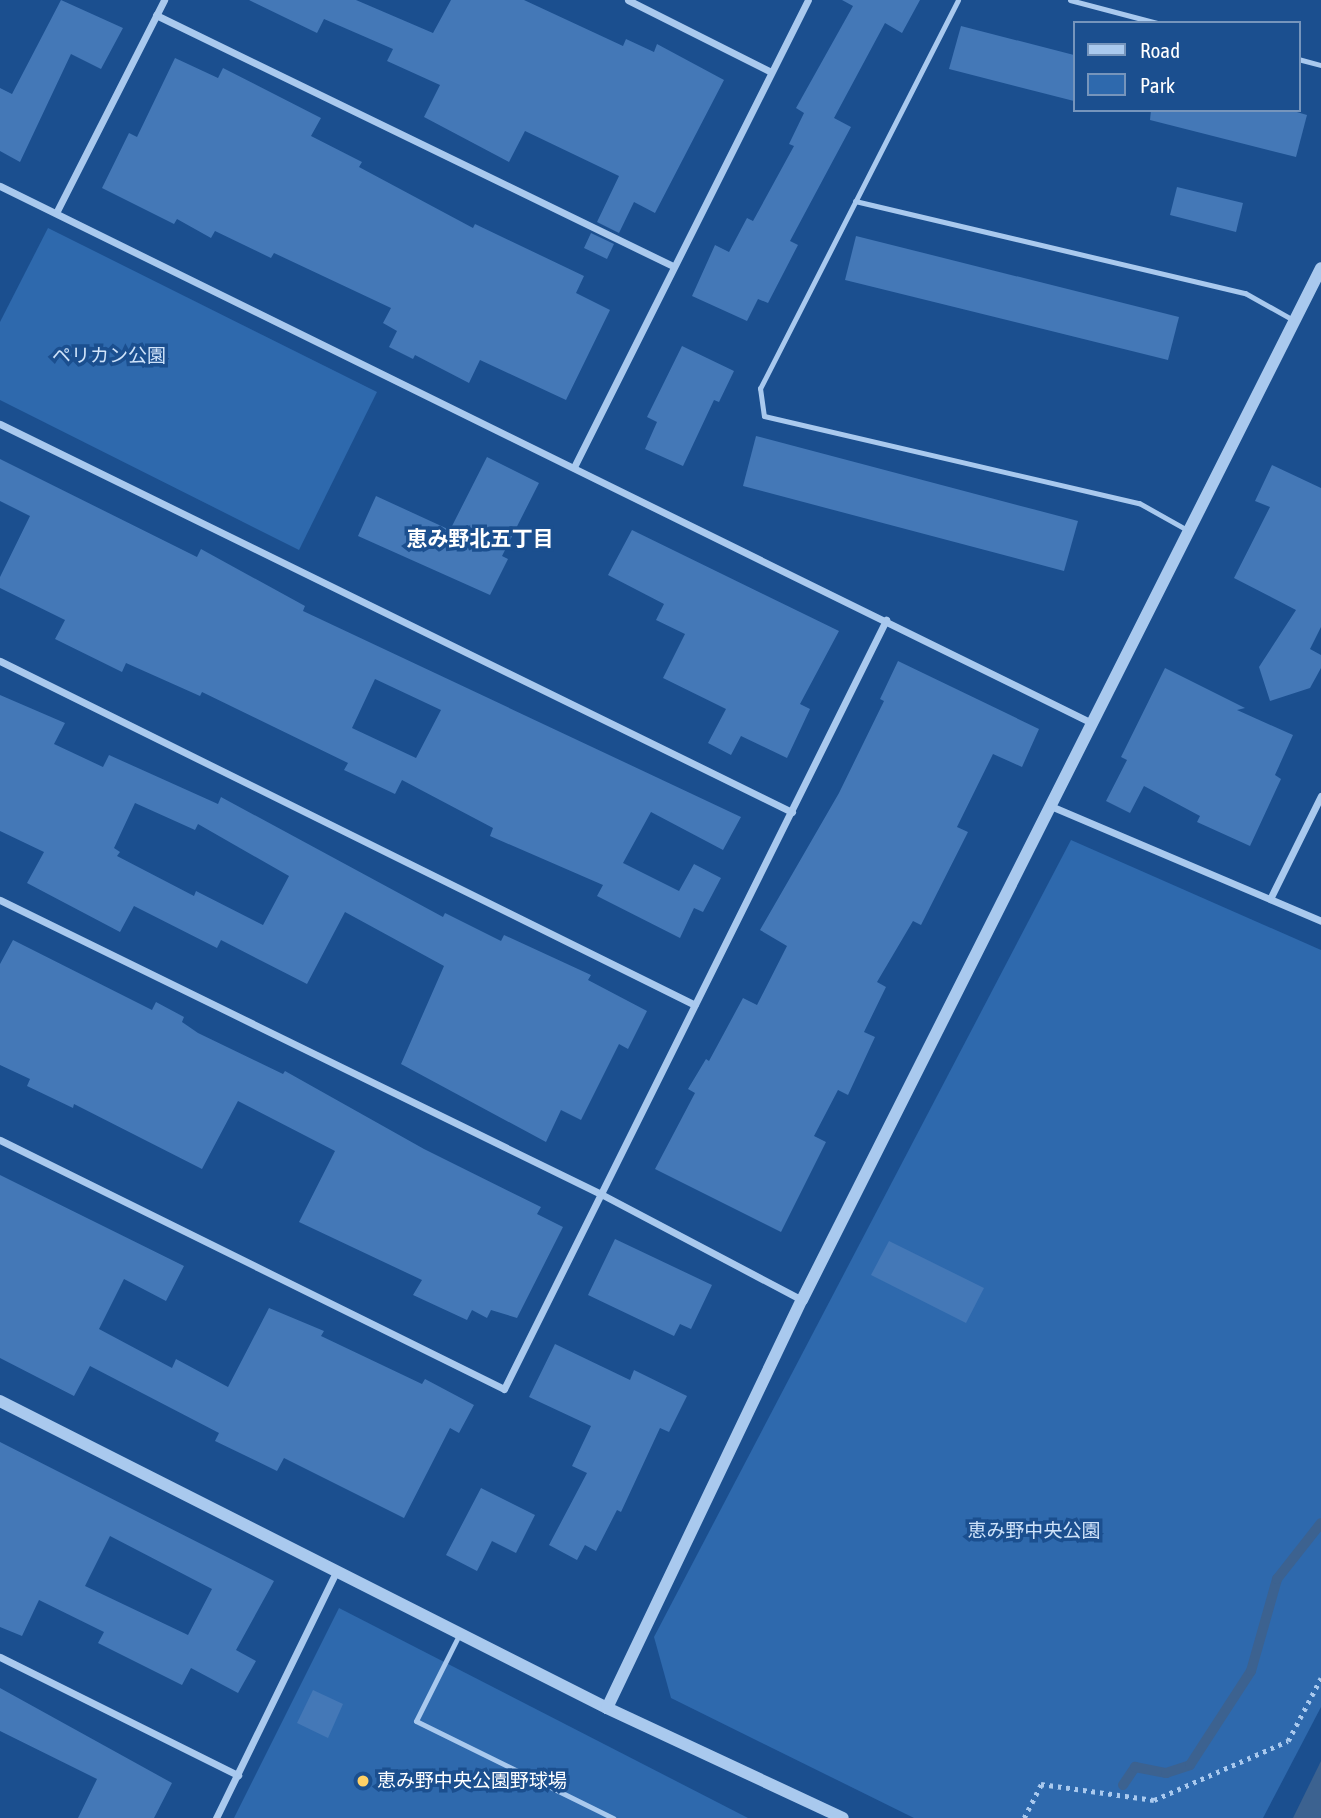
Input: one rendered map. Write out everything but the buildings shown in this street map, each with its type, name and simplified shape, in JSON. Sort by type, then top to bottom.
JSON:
[{"type":"street","points":[[56,213],[164,0]]},
{"type":"street","points":[[628,0],[771,72]]},
{"type":"street","points":[[574,467],[808,0]]},
{"type":"street","points":[[156,15],[673,266]]},
{"type":"street","points":[[0,186],[1093,723]]},
{"type":"street","points":[[607,1708],[802,1300],[1053,807],[1321,268]]},
{"type":"street","points":[[0,424],[792,812]]},
{"type":"street","points":[[0,1140],[504,1389],[886,620]]},
{"type":"street","points":[[0,661],[695,1005]]},
{"type":"street","points":[[1270,899],[1321,796]]},
{"type":"street","points":[[1053,807],[1321,921]]},
{"type":"street","points":[[0,900],[601,1194],[802,1300]]},
{"type":"street","points":[[0,1401],[338,1569],[607,1708],[843,1818]]},
{"type":"street","points":[[216,1818],[338,1569]]},
{"type":"street","points":[[0,1657],[238,1775]]},
{"type":"lane","points":[[958,0],[760,388],[764,416],[1139,503],[1189,531]]},
{"type":"lane","points":[[1070,0],[1149,21]]},
{"type":"lane","points":[[1300,60],[1321,65]]},
{"type":"lane","points":[[855,201],[1245,293],[1295,321]]},
{"type":"lane","points":[[461,1632],[416,1721],[613,1818]]},
{"type":"path","points":[[1024,1818],[1041,1784],[1154,1800],[1288,1741],[1321,1678]]},
{"type":"green space","name":"ペリカン公園","points":[[48,228],[377,392],[299,550],[0,400],[0,322]]},
{"type":"green space","name":"恵み野中央公園","points":[[1071,840],[1321,950],[1321,1707],[1263,1818],[914,1818],[671,1698],[654,1637]]},
{"type":"green space","points":[[339,1608],[748,1818],[234,1818]]},
{"type":"shaded area","points":[[1321,1761],[1321,1818],[1293,1818]]},
{"type":"waterway","points":[[1123,1785],[1135,1767],[1166,1773],[1190,1765],[1251,1671],[1277,1579],[1321,1523]]},
{"type":"place","name":"恵み野中央公園野球場","points":[[363,1781]]},
{"type":"district","name":"恵み野北五丁目","points":[[480,538]]}]
